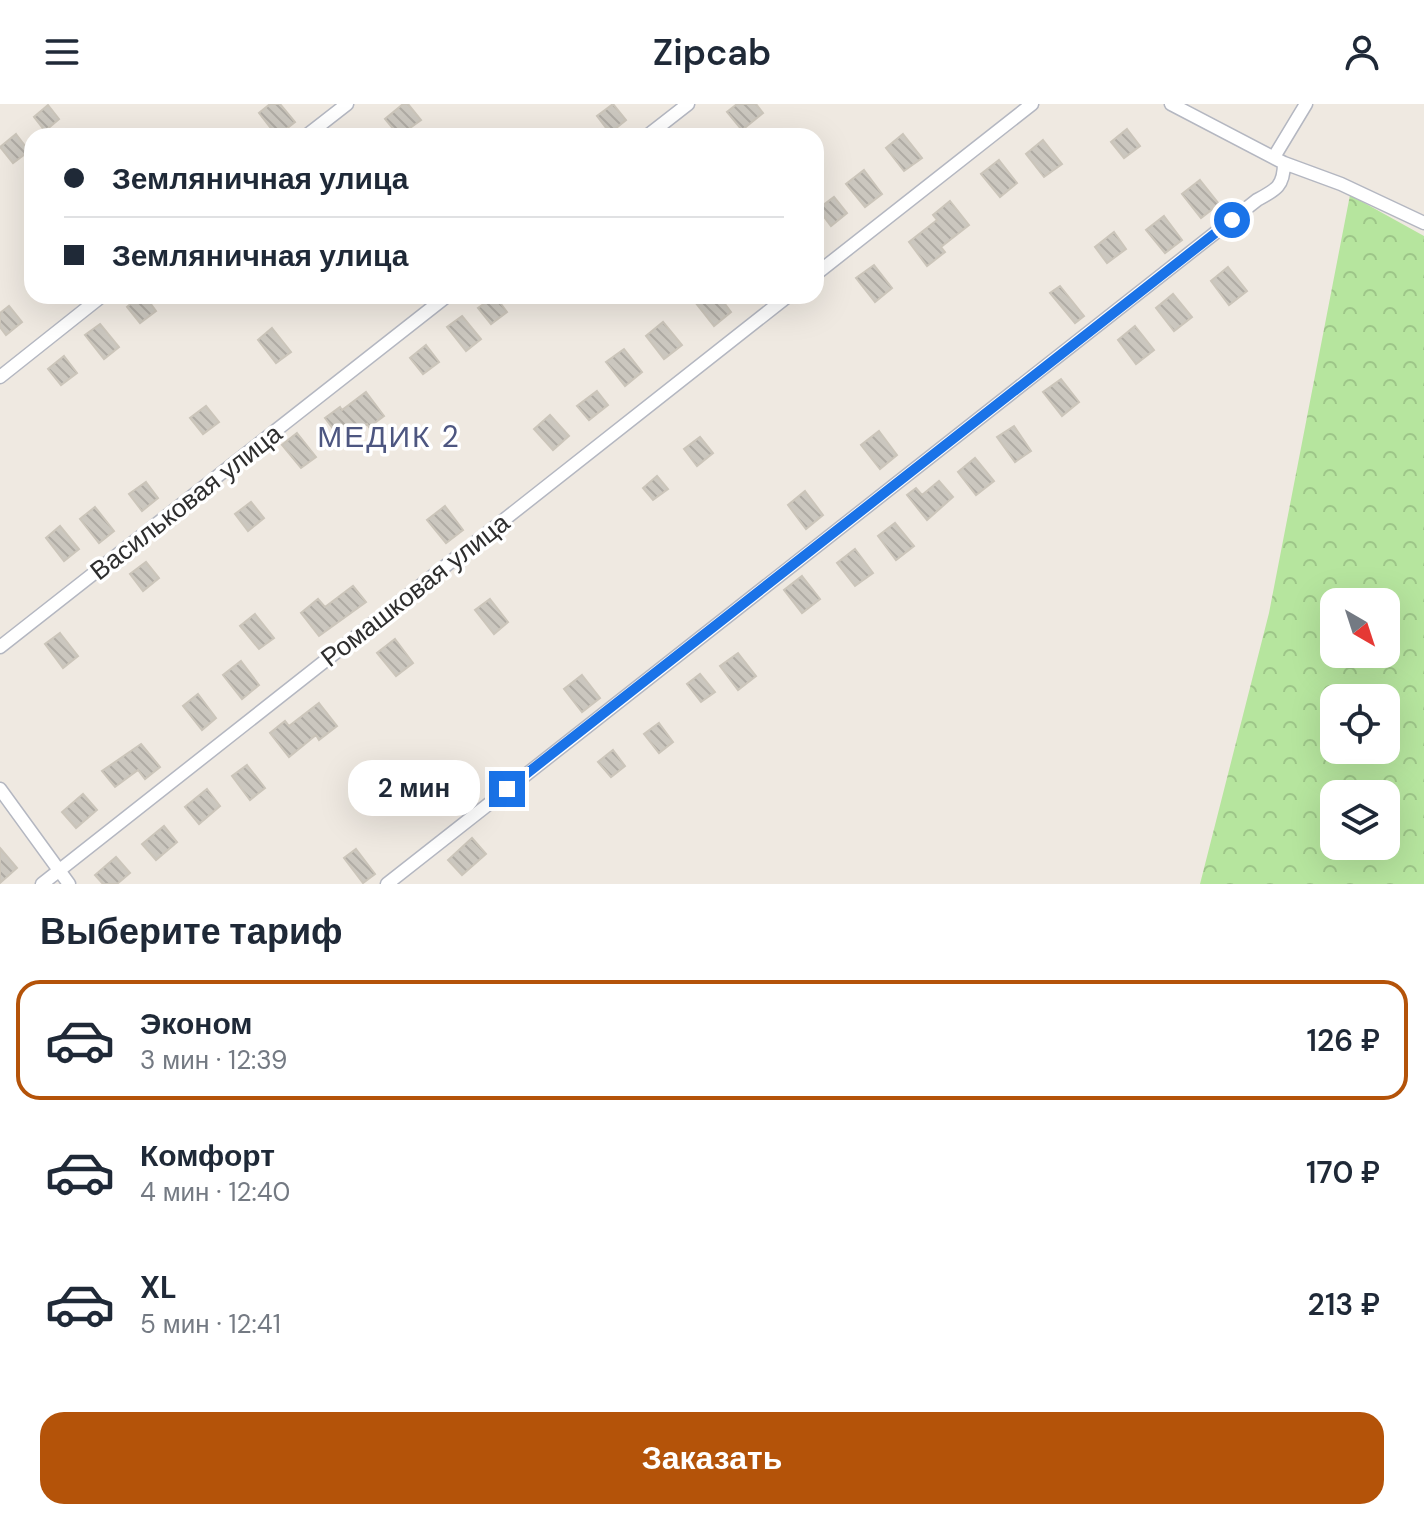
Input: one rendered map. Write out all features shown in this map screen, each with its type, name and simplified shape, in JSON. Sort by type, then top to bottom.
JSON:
[{"type":"street","points":[[316,128],[347,104]]},
{"type":"street","points":[[657,128],[688,104]]},
{"type":"street","points":[[824,268],[1032,104]]},
{"type":"street","points":[[1171,104],[1279,160],[1341,184],[1424,223]]},
{"type":"street","points":[[387,884],[1257,200],[1278,189],[1284,181],[1279,160],[1306,104]]},
{"type":"street","points":[[0,377],[92,304]]},
{"type":"street","name":"Васильковая улица","points":[[0,647],[437,304]]},
{"type":"street","name":"Ромашковая улица","points":[[42,884],[778,304]]},
{"type":"street","points":[[0,789],[69,884]]},
{"type":"green space","points":[[1350,195],[1424,236],[1424,884],[1200,884],[1269,613]]},
{"type":"building","points":[[270,104],[280,104],[295,122],[287,128],[271,128],[259,113]]},
{"type":"building","points":[[403,104],[408,104],[421,120],[410,128],[392,128],[385,119]]},
{"type":"building","points":[[613,104],[626,120],[616,128],[606,128],[597,116]]},
{"type":"building","points":[[737,104],[756,104],[763,113],[740,128],[727,112]]},
{"type":"building","points":[[48,105],[59,119],[48,128],[43,128],[34,117]]},
{"type":"building","points":[[1127,129],[1140,146],[1124,158],[1111,142]]},
{"type":"building","points":[[16,134],[24,144],[24,155],[13,163],[0,147]]},
{"type":"building","points":[[903,134],[922,158],[904,171],[886,148]]},
{"type":"building","points":[[1043,140],[1062,164],[1044,177],[1026,154]]},
{"type":"building","points":[[999,160],[1017,183],[1000,197],[981,174]]},
{"type":"building","points":[[864,170],[882,194],[865,207],[846,184]]},
{"type":"building","points":[[1200,180],[1219,204],[1201,218],[1182,194]]},
{"type":"building","points":[[834,197],[847,213],[831,226],[824,217],[824,204]]},
{"type":"building","points":[[950,201],[969,225],[941,247],[945,252],[927,266],[909,242],[937,220],[933,215]]},
{"type":"building","points":[[1164,216],[1182,240],[1165,253],[1146,230]]},
{"type":"building","points":[[1114,232],[1126,249],[1107,263],[1095,247]]},
{"type":"building","points":[[874,265],[892,288],[875,302],[856,278]]},
{"type":"building","points":[[1228,267],[1247,291],[1229,305],[1211,281]]},
{"type":"building","points":[[1060,286],[1084,316],[1075,323],[1050,293]]},
{"type":"building","points":[[1173,294],[1192,317],[1174,331],[1156,308]]},
{"type":"building","points":[[131,304],[151,304],[156,311],[140,323],[127,307]]},
{"type":"building","points":[[484,304],[501,304],[507,312],[491,324],[478,308]]},
{"type":"building","points":[[697,304],[725,304],[731,312],[714,326]]},
{"type":"building","points":[[9,306],[22,322],[6,335],[0,327],[0,313]]},
{"type":"building","points":[[462,316],[481,339],[466,351],[447,327]]},
{"type":"building","points":[[663,322],[682,345],[664,359],[646,336]]},
{"type":"building","points":[[100,324],[119,347],[104,359],[85,335]]},
{"type":"building","points":[[1135,326],[1154,350],[1136,364],[1118,340]]},
{"type":"building","points":[[272,328],[291,352],[276,363],[258,340]]},
{"type":"building","points":[[426,345],[439,362],[423,374],[410,358]]},
{"type":"building","points":[[624,349],[642,372],[625,386],[606,362]]},
{"type":"building","points":[[64,356],[77,373],[61,385],[48,369]]},
{"type":"building","points":[[1061,379],[1079,402],[1062,416],[1043,392]]},
{"type":"building","points":[[597,391],[608,405],[589,420],[577,406]]},
{"type":"building","points":[[366,392],[384,416],[343,442],[325,418]]},
{"type":"building","points":[[206,406],[219,422],[203,434],[190,418]]},
{"type":"building","points":[[550,415],[569,436],[553,450],[534,429]]},
{"type":"building","points":[[1014,426],[1031,451],[1015,462],[997,437]]},
{"type":"building","points":[[879,431],[897,455],[880,469],[861,445]]},
{"type":"building","points":[[297,433],[316,457],[301,468],[282,445]]},
{"type":"building","points":[[700,437],[713,453],[697,466],[684,449]]},
{"type":"building","points":[[975,458],[994,481],[976,495],[958,472]]},
{"type":"building","points":[[657,476],[668,489],[653,500],[643,488]]},
{"type":"building","points":[[939,481],[953,497],[927,520],[907,495],[916,488],[922,495]]},
{"type":"building","points":[[146,482],[158,498],[142,511],[129,494]]},
{"type":"building","points":[[805,491],[823,515],[806,529],[788,505]]},
{"type":"building","points":[[251,502],[264,518],[248,531],[235,514]]},
{"type":"building","points":[[445,506],[463,530],[446,543],[427,520]]},
{"type":"building","points":[[95,507],[114,531],[99,543],[80,519]]},
{"type":"building","points":[[895,523],[914,546],[896,560],[878,536]]},
{"type":"building","points":[[60,526],[79,549],[64,561],[46,538]]},
{"type":"building","points":[[855,549],[873,573],[855,586],[837,563]]},
{"type":"building","points":[[146,562],[159,578],[143,591],[130,574]]},
{"type":"building","points":[[802,576],[820,599],[802,613],[784,590]]},
{"type":"building","points":[[353,586],[366,602],[319,636],[301,613],[318,599],[325,607]]},
{"type":"building","points":[[490,599],[508,622],[494,634],[475,610]]},
{"type":"building","points":[[255,614],[274,638],[259,649],[240,626]]},
{"type":"building","points":[[60,633],[78,656],[63,668],[45,644]]},
{"type":"building","points":[[395,639],[413,663],[396,676],[377,653]]},
{"type":"building","points":[[738,653],[756,676],[738,690],[720,666]]},
{"type":"building","points":[[241,661],[259,685],[242,699],[223,675]]},
{"type":"building","points":[[700,674],[715,692],[701,702],[687,684]]},
{"type":"building","points":[[582,675],[600,698],[582,712],[564,689]]},
{"type":"building","points":[[198,694],[216,718],[202,730],[183,706]]},
{"type":"building","points":[[319,703],[337,726],[319,740],[316,735],[289,757],[270,733],[285,721],[289,726]]},
{"type":"building","points":[[659,723],[673,742],[659,753],[644,734]]},
{"type":"building","points":[[141,744],[160,767],[145,779],[138,770],[115,787],[102,771]]},
{"type":"building","points":[[613,750],[625,766],[611,777],[598,762]]},
{"type":"building","points":[[247,765],[265,788],[250,800],[232,776]]},
{"type":"building","points":[[444,776],[462,799],[444,813],[426,790]]},
{"type":"building","points":[[372,785],[379,793],[376,795],[379,800],[370,807],[360,795]]},
{"type":"building","points":[[207,789],[220,806],[199,824],[185,807]]},
{"type":"building","points":[[83,794],[97,810],[76,828],[62,812]]},
{"type":"building","points":[[164,826],[177,842],[156,860],[142,844]]},
{"type":"building","points":[[472,838],[486,854],[462,875],[448,860]]},
{"type":"building","points":[[0,848],[17,868],[0,883]]},
{"type":"building","points":[[356,849],[375,874],[363,883],[344,858]]},
{"type":"building","points":[[116,857],[130,873],[117,884],[103,884],[95,875]]},
{"type":"district","name":"МЕДИК 2","points":[[389,437]]},
{"type":"route","points":[[507,789],[1232,220]]}]
